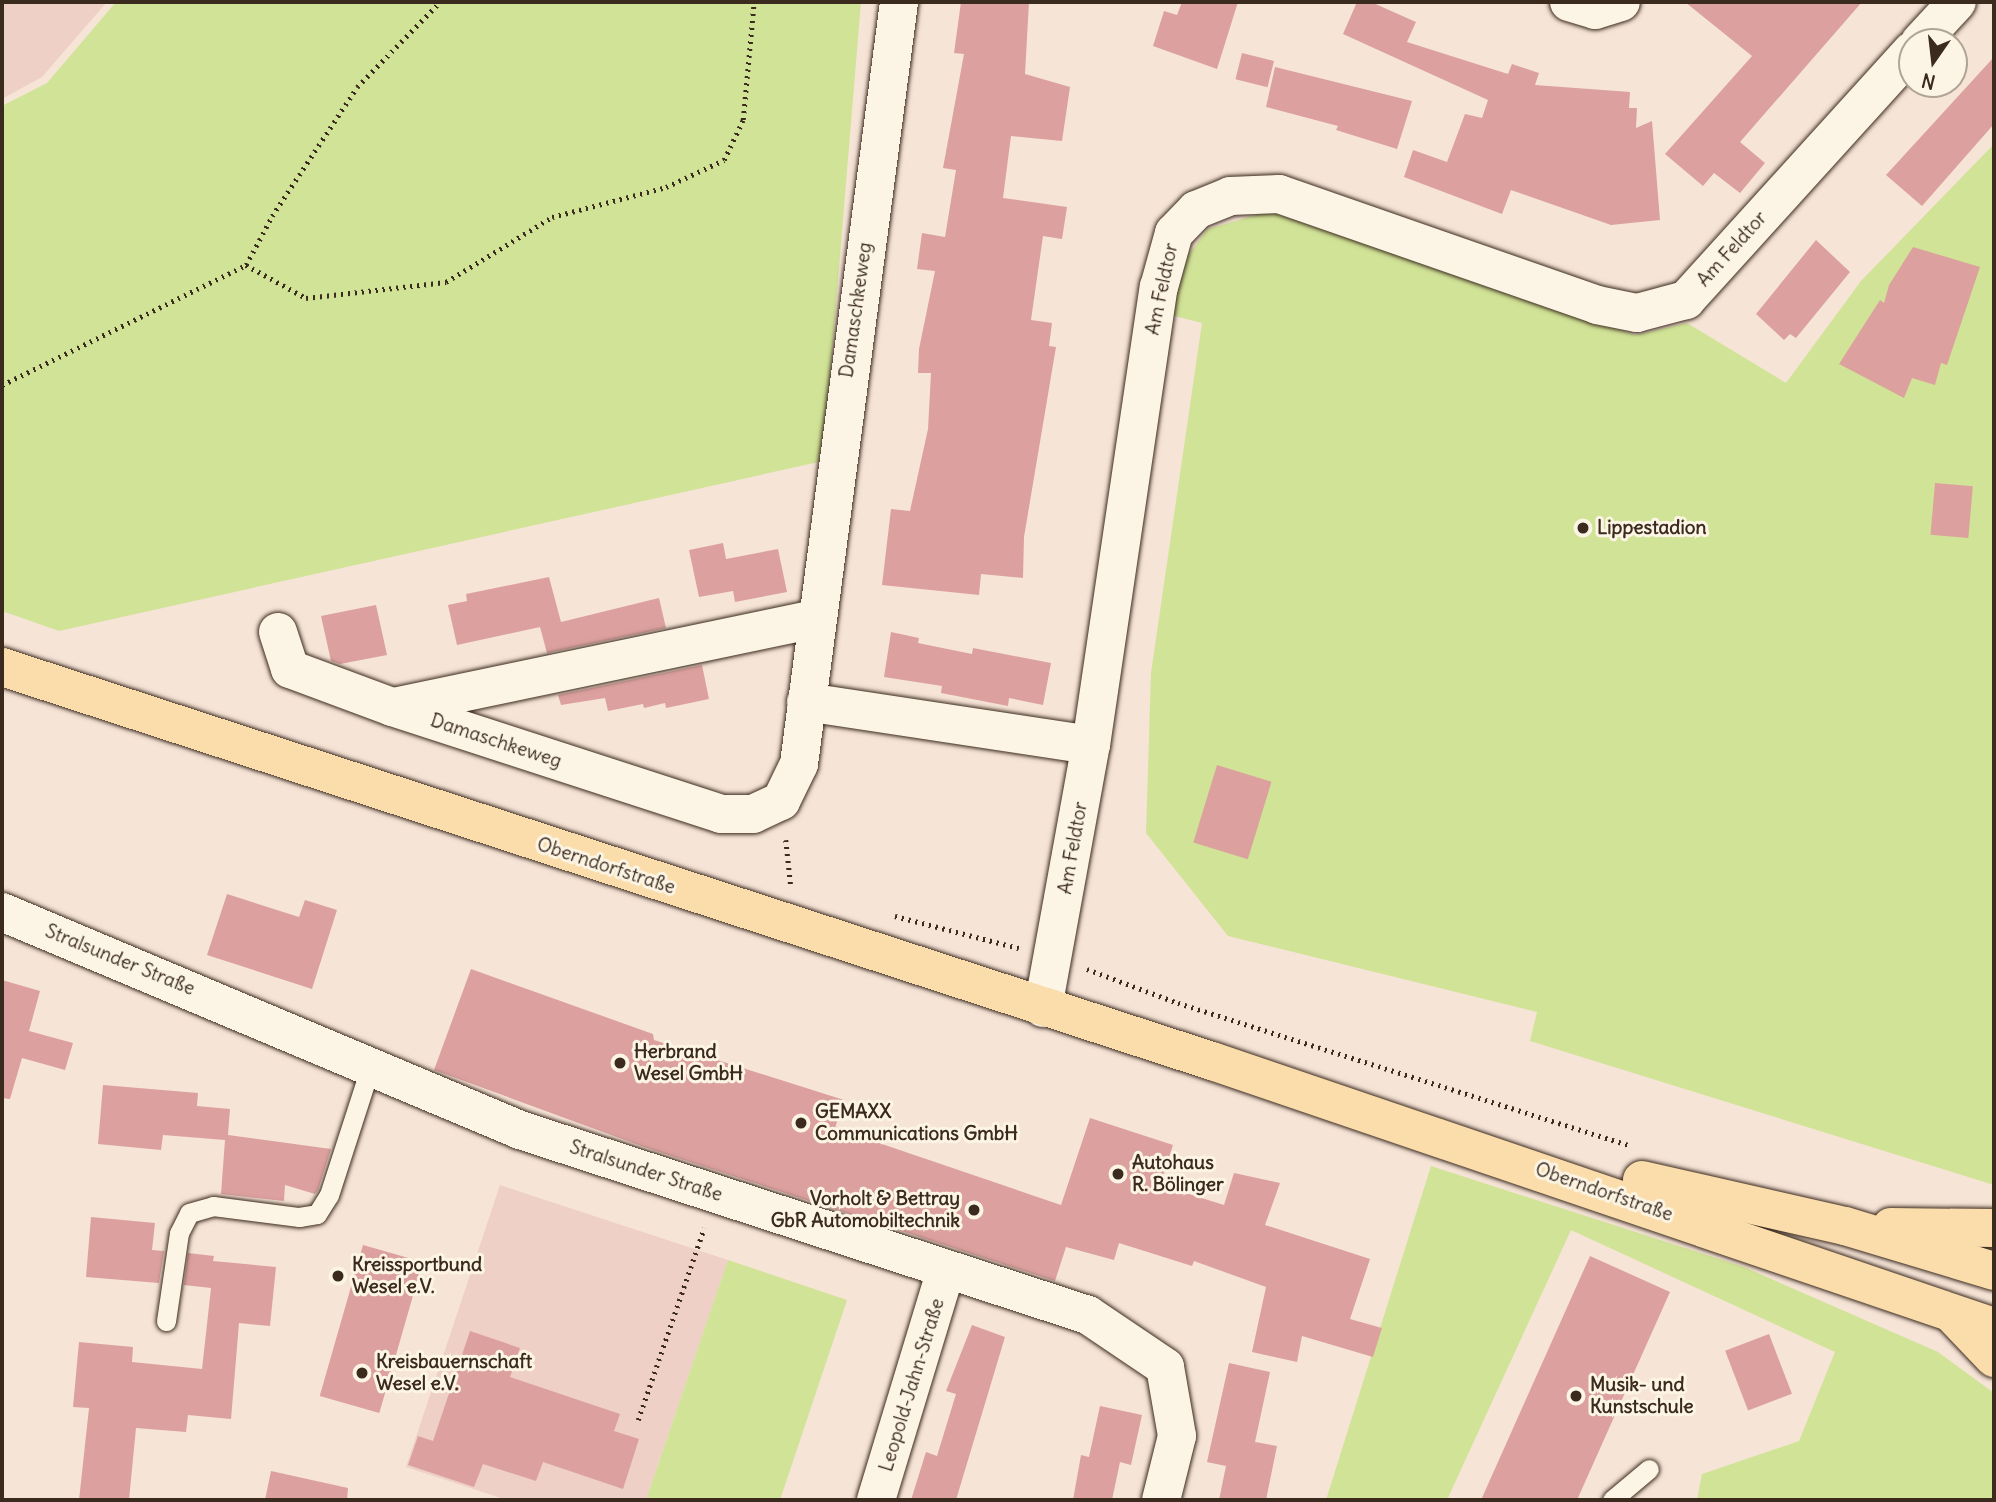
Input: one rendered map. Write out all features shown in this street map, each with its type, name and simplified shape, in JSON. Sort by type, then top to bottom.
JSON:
[{"type":"main road","name":"Oberndorfstraße","points":[[2,667],[1042,1008],[1212,1061],[1948,1309],[1994,1327]]},
{"type":"main road","name":"Oberndorfstraße","points":[[1212,1061],[1699,1196],[1845,1226],[1994,1271]]},
{"type":"main road","points":[[1845,1226],[1994,1228]]},
{"type":"main road","points":[[1948,1309],[1994,1358]]},
{"type":"street","name":"Damaschkeweg","points":[[278,632],[290,669],[392,707],[721,814],[752,814],[781,801],[799,764],[815,619],[899,2]]},
{"type":"street","points":[[1569,2],[1595,10],[1621,2]]},
{"type":"street","points":[[1933,28],[1957,2]]},
{"type":"street","name":"Am Feldtor","points":[[1042,1008],[1055,957],[1091,745],[1159,287],[1174,233],[1196,209],[1230,196],[1279,194],[1597,304],[1637,313],[1686,300],[1898,66]]},
{"type":"street","name":"Damaschkeweg","points":[[392,707],[815,619]]},
{"type":"street","points":[[806,702],[1091,745]]},
{"type":"street","name":"Stralsunder Straße","points":[[2,912],[147,970],[370,1068],[520,1130],[1088,1315],[1165,1367],[1177,1436],[1161,1500]]},
{"type":"street","name":"Leopold-Jahn-Straße","points":[[876,1500],[946,1269]]},
{"type":"lane","points":[[166,1321],[179,1233],[189,1213],[213,1206],[299,1217],[317,1214],[329,1195],[370,1068]]},
{"type":"lane","points":[[1612,1500],[1649,1469]]},
{"type":"path","points":[[2,385],[246,265],[272,216],[357,87],[440,2]]},
{"type":"path","points":[[246,265],[306,298],[446,282],[552,217],[666,187],[724,160],[743,120],[754,2]]},
{"type":"path","points":[[781,801],[792,889]]},
{"type":"path","points":[[780,886],[804,892]]},
{"type":"path","points":[[883,912],[1055,957],[1191,1007],[1641,1149]]},
{"type":"path","points":[[638,1420],[716,1194]]},
{"type":"shaded area","points":[[2,2],[107,2],[42,77],[2,99]]},
{"type":"shaded area","points":[[500,1185],[728,1260],[646,1500],[507,1500],[406,1467]]},
{"type":"green space","points":[[116,2],[861,2],[823,461],[59,631],[2,611],[2,106],[47,83]]},
{"type":"green space","name":"Lippestadion","points":[[1994,144],[1994,1185],[1530,1041],[1537,1012],[1228,936],[1146,833],[1151,673],[1202,323],[1171,315],[1181,264],[1208,229],[1273,210],[1635,335],[1687,323],[1786,383],[1861,281]]},
{"type":"green space","points":[[1431,1166],[1744,1267],[1938,1352],[1994,1393],[1994,1500],[1697,1500],[1702,1474],[1799,1441],[1835,1352],[1571,1230],[1447,1500],[1326,1500]]},
{"type":"green space","points":[[728,1260],[847,1300],[780,1500],[646,1500]]},
{"type":"building","points":[[961,2],[1029,2],[1025,74],[1070,87],[1062,141],[1011,136],[1003,198],[1067,207],[1062,239],[1043,236],[1031,320],[1052,323],[1049,346],[1056,347],[1024,537],[1023,578],[981,574],[979,595],[882,585],[891,509],[910,511],[928,429],[931,373],[918,373],[919,349],[935,271],[917,269],[922,233],[945,237],[956,170],[943,168],[964,54],[954,53]]},
{"type":"building","points":[[1182,2],[1238,2],[1217,69],[1153,46],[1164,11],[1177,15]]},
{"type":"building","points":[[1357,2],[1371,2],[1416,22],[1407,42],[1508,74],[1512,64],[1539,73],[1535,85],[1630,92],[1629,108],[1637,108],[1636,128],[1652,121],[1660,220],[1611,225],[1511,190],[1502,214],[1404,177],[1413,150],[1447,162],[1465,114],[1482,118],[1488,100],[1343,34]]},
{"type":"building","points":[[1685,2],[1862,2],[1740,142],[1765,163],[1740,193],[1714,173],[1703,186],[1665,154],[1752,56]]},
{"type":"building","points":[[1242,53],[1274,61],[1267,87],[1235,79]]},
{"type":"building","points":[[1994,57],[1994,124],[1922,206],[1886,175],[1956,98],[1968,98],[1968,85]]},
{"type":"building","points":[[1275,67],[1412,101],[1397,149],[1336,130],[1338,126],[1266,107]]},
{"type":"building","points":[[1816,240],[1850,272],[1796,338],[1790,334],[1784,340],[1756,314]]},
{"type":"building","points":[[1913,247],[1980,267],[1947,365],[1941,363],[1935,385],[1912,378],[1904,398],[1839,364],[1880,300],[1884,303],[1889,285]]},
{"type":"building","points":[[1935,483],[1973,486],[1968,538],[1930,535]]},
{"type":"building","points":[[723,543],[726,559],[778,549],[787,592],[735,602],[733,591],[699,597],[689,550]]},
{"type":"building","points":[[549,577],[561,622],[659,598],[666,628],[547,653],[540,627],[457,645],[448,605],[467,601],[466,594]]},
{"type":"building","points":[[376,605],[387,655],[340,664],[331,661],[321,616]]},
{"type":"building","points":[[891,632],[919,638],[918,643],[972,654],[973,648],[1051,663],[1043,705],[1009,698],[1008,706],[941,693],[942,686],[884,677]]},
{"type":"building","points":[[702,665],[709,699],[666,708],[665,703],[644,708],[643,704],[608,711],[605,698],[561,705],[558,695]]},
{"type":"building","points":[[1217,765],[1272,782],[1248,859],[1193,842]]},
{"type":"building","points":[[227,894],[299,917],[305,900],[337,910],[312,989],[207,955]]},
{"type":"building","points":[[471,969],[653,1034],[654,1040],[844,1100],[835,1128],[1061,1205],[1090,1118],[1173,1145],[1160,1185],[1224,1205],[1234,1173],[1280,1183],[1265,1225],[1370,1259],[1350,1319],[1382,1328],[1373,1357],[1302,1336],[1297,1362],[1252,1352],[1266,1287],[1194,1261],[1192,1266],[1119,1243],[1114,1260],[1066,1247],[1055,1281],[644,1147],[434,1070]]},
{"type":"building","points":[[2,980],[40,991],[29,1031],[73,1043],[65,1070],[22,1058],[10,1099],[2,1098]]},
{"type":"building","points":[[103,1085],[198,1093],[197,1106],[230,1109],[228,1135],[331,1149],[318,1190],[315,1194],[285,1185],[284,1201],[221,1194],[225,1140],[163,1135],[161,1150],[98,1144]]},
{"type":"building","points":[[91,1217],[155,1223],[152,1250],[164,1251],[159,1283],[86,1277]]},
{"type":"building","points":[[363,1245],[423,1262],[379,1413],[320,1396]]},
{"type":"building","points":[[188,1253],[214,1256],[213,1261],[276,1267],[270,1326],[239,1323],[231,1419],[188,1415],[186,1432],[136,1428],[129,1500],[79,1500],[89,1408],[73,1407],[79,1342],[133,1347],[132,1362],[202,1369],[211,1288],[184,1285]]},
{"type":"building","name":"Musik- und Kunstschule","points":[[1590,1256],[1670,1292],[1577,1500],[1481,1500]]},
{"type":"building","points":[[972,1325],[1005,1337],[956,1500],[911,1500],[926,1452],[937,1456],[956,1394],[946,1391]]},
{"type":"building","points":[[470,1331],[520,1348],[510,1377],[620,1414],[614,1431],[639,1439],[623,1489],[543,1462],[536,1481],[483,1464],[474,1487],[408,1465],[418,1436],[433,1441]]},
{"type":"building","points":[[1769,1334],[1792,1394],[1748,1411],[1725,1351]]},
{"type":"building","points":[[1229,1363],[1270,1372],[1255,1442],[1277,1446],[1266,1500],[1219,1500],[1226,1466],[1207,1462]]},
{"type":"building","points":[[1100,1406],[1142,1415],[1131,1465],[1120,1462],[1112,1500],[1073,1500],[1081,1455],[1089,1457]]},
{"type":"building","points":[[271,1471],[348,1488],[347,1500],[265,1500]]},
{"type":"place","name":"Lippestadion","points":[[1583,528]]},
{"type":"place","name":"Herbrand Wesel GmbH","points":[[620,1063]]},
{"type":"place","name":"GEMAXX Communications GmbH","points":[[801,1123]]},
{"type":"place","name":"Autohaus R. Bölinger","points":[[1118,1174]]},
{"type":"place","name":"Vorholt & Bettray GbR Automobiltechnik","points":[[974,1210]]},
{"type":"place","name":"Kreissportbund Wesel e.V.","points":[[338,1276]]},
{"type":"place","name":"Kreisbauernschaft Wesel e.V.","points":[[362,1373]]},
{"type":"place","name":"Musik- und Kunstschule","points":[[1576,1396]]}]
